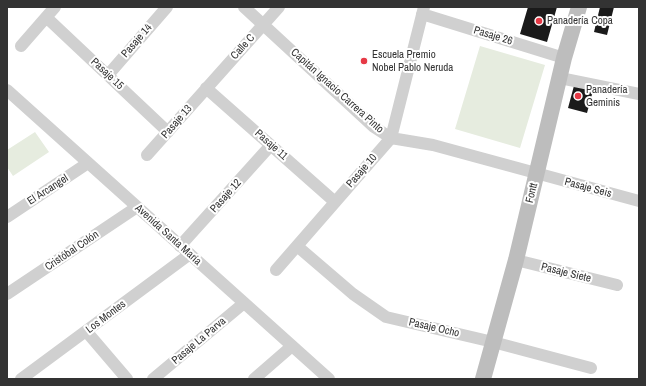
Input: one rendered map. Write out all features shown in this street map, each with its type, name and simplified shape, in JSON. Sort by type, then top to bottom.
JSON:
[{"type":"main road","name":"Fontt","points":[[483,379],[516,260],[564,58],[579,7]]},
{"type":"street","points":[[21,46],[55,7]]},
{"type":"street","name":"Pasaje 14","points":[[108,75],[166,7]]},
{"type":"street","name":"Capitán Ignacio Carrera Pinto","points":[[244,7],[374,127],[391,138],[433,145],[537,174]]},
{"type":"street","name":"Calle C","points":[[206,88],[280,7]]},
{"type":"street","name":"Pasaje 26","points":[[423,10],[564,58]]},
{"type":"street","name":"Pasaje 10","points":[[276,270],[391,138],[423,10]]},
{"type":"street","name":"Pasaje 15","points":[[46,17],[168,132]]},
{"type":"street","points":[[560,78],[639,94]]},
{"type":"street","name":"Pasaje 13","points":[[147,155],[206,88]]},
{"type":"street","name":"Pasaje 11","points":[[206,88],[335,202]]},
{"type":"street","name":"Avenida Santa María","points":[[7,90],[329,379]]},
{"type":"street","name":"Pasaje 12","points":[[180,246],[271,145]]},
{"type":"street","name":"El Arcangel","points":[[7,217],[88,163]]},
{"type":"street","name":"Pasaje Seis","points":[[537,174],[639,201]]},
{"type":"street","name":"Cristóbal Colón","points":[[7,294],[137,207]]},
{"type":"street","name":"Pasaje Ocho","points":[[297,246],[353,294],[386,317],[493,342],[591,368]]},
{"type":"street","name":"Los Montes","points":[[21,379],[34,375],[86,331],[190,254]]},
{"type":"street","name":"Pasaje Siete","points":[[516,260],[617,285]]},
{"type":"street","name":"Pasaje La Parva","points":[[153,379],[244,303]]},
{"type":"street","points":[[86,331],[127,379]]},
{"type":"street","points":[[254,379],[292,346]]},
{"type":"shaded area","points":[[480,46],[545,65],[520,148],[455,129]]},
{"type":"shaded area","points":[[35,132],[49,152],[13,176],[7,167],[7,150]]},
{"type":"building","name":"Panadería Copa","points":[[528,7],[557,7],[547,42],[520,34]]},
{"type":"building","points":[[600,7],[614,7],[607,35],[594,32]]},
{"type":"building","points":[[575,82],[594,87],[587,113],[568,108]]},
{"type":"place","name":"Panadería Copa","points":[[539,21]]},
{"type":"place","name":"Escuela Premio Nobel Pablo Neruda","points":[[364,61]]},
{"type":"place","name":"Panadería Geminis","points":[[578,96]]}]
